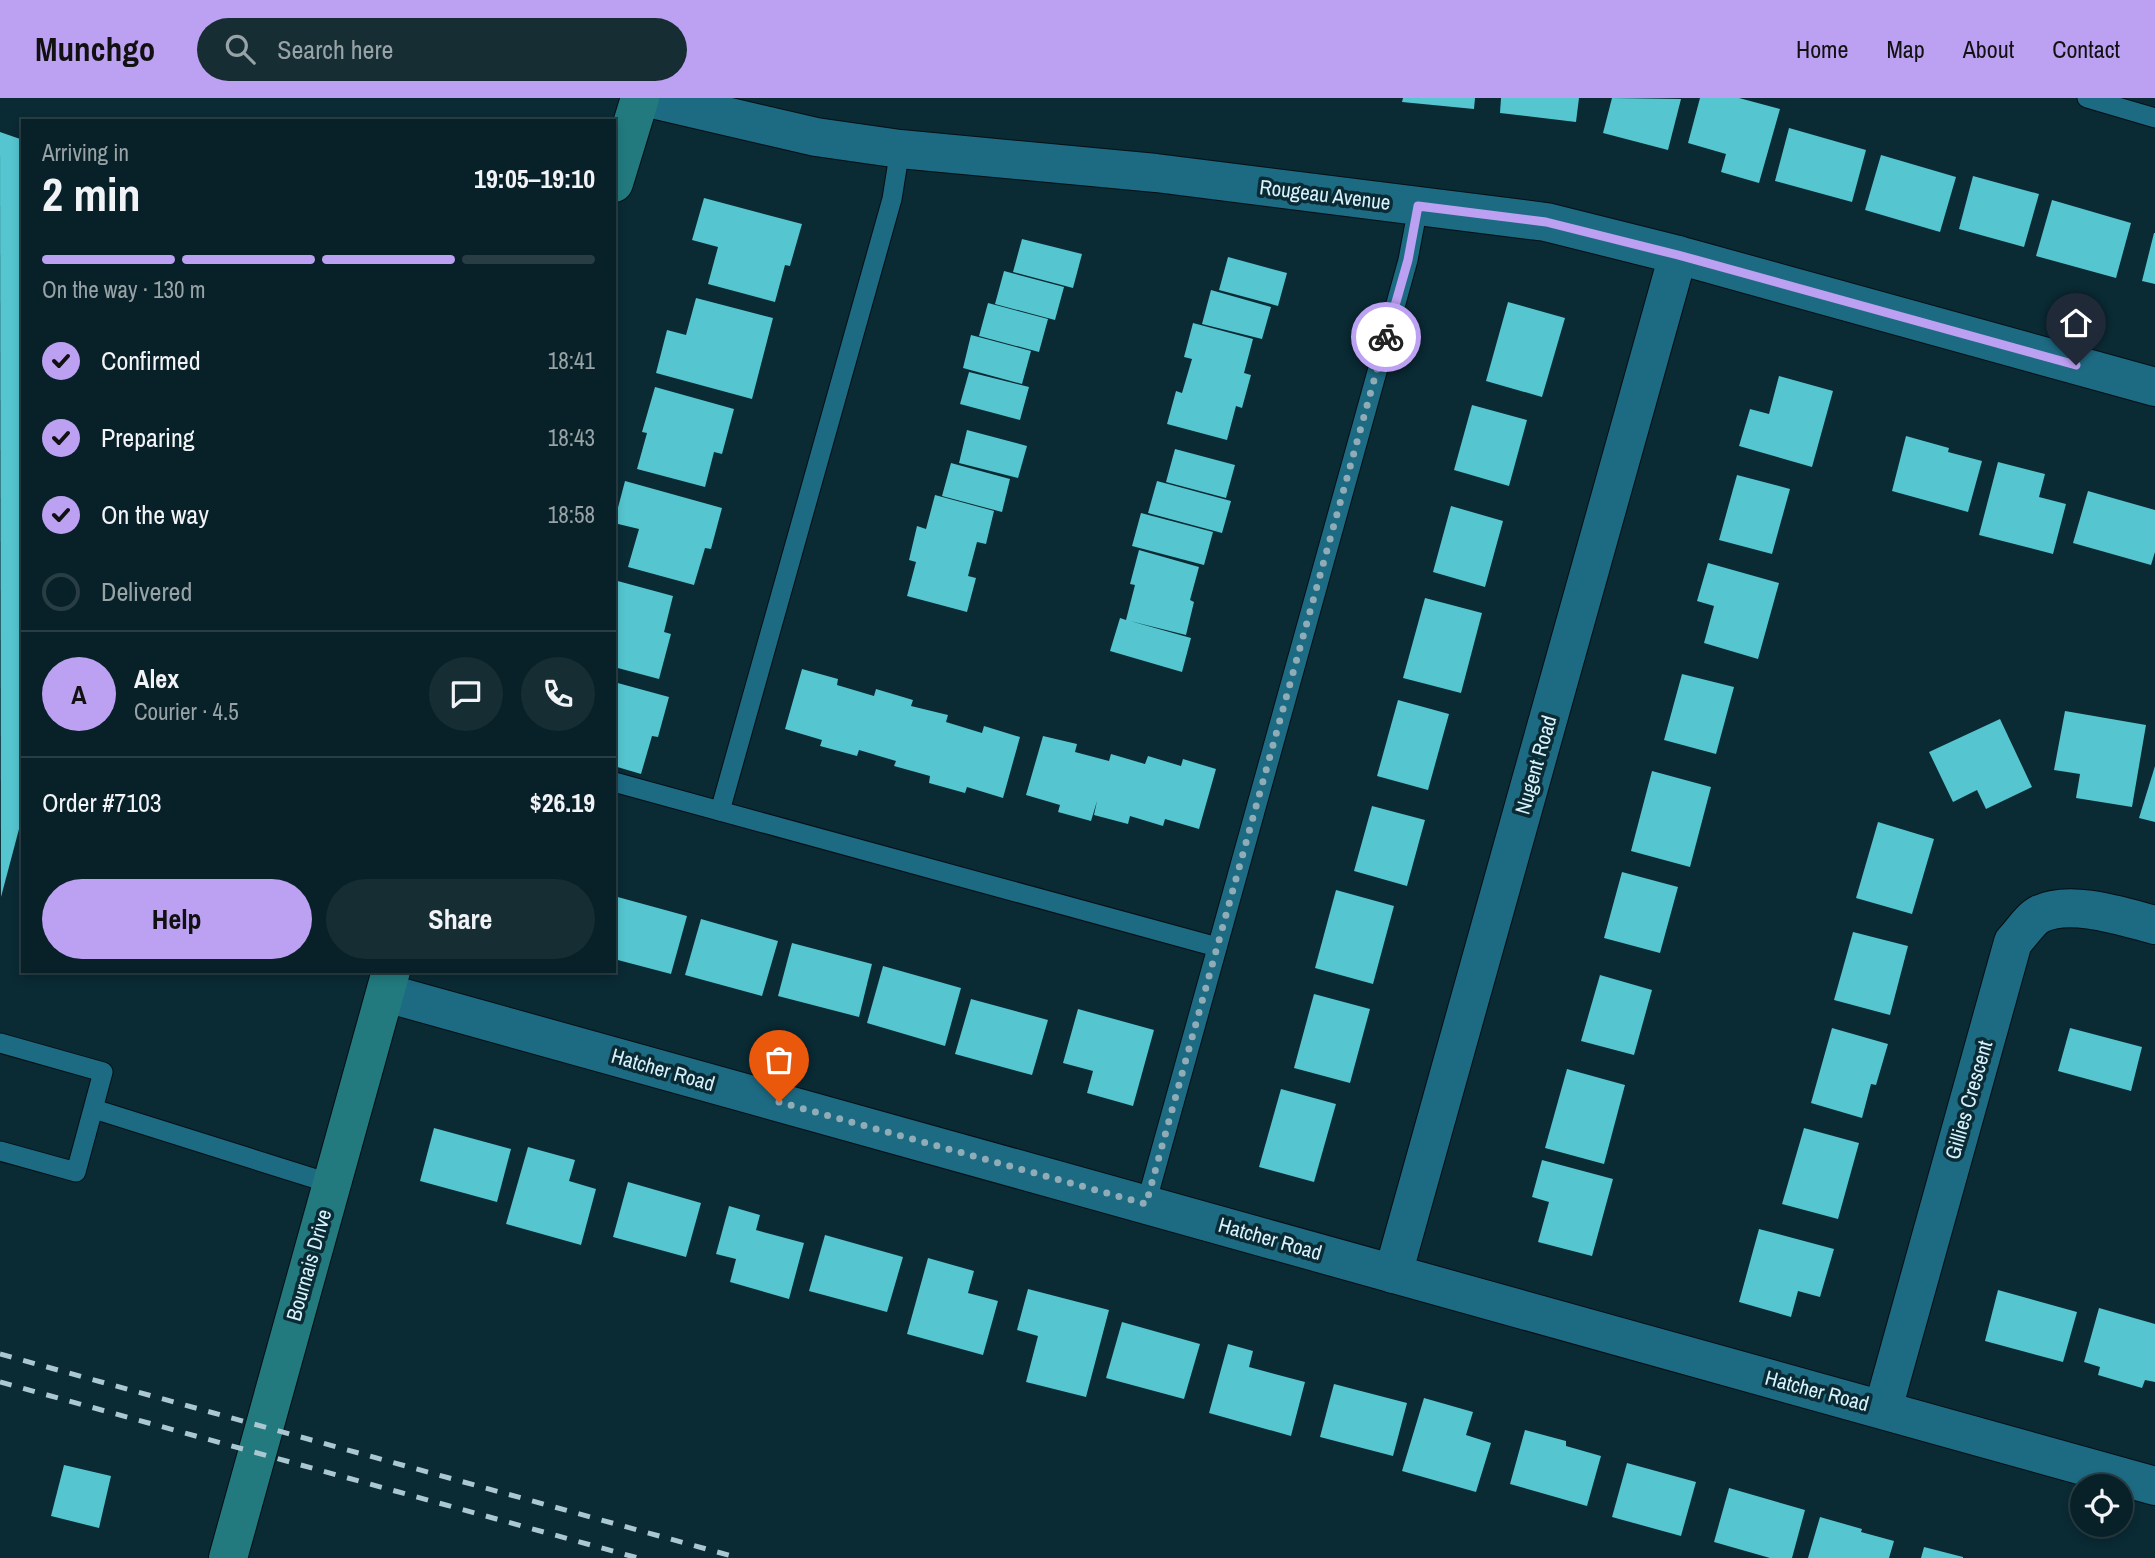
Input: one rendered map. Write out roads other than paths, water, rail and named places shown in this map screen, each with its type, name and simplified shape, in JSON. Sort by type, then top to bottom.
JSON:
[{"type":"street","points":[[616,176],[640,98]]},
{"type":"street","name":"Rougeau Avenue","points":[[648,98],[816,137],[900,149],[1156,173],[1546,222],[1678,255],[2155,387]]},
{"type":"street","name":"Nugent Road","points":[[1393,1274],[1678,255]]},
{"type":"street","name":"Gillies Crescent","points":[[1883,1409],[2013,942],[2039,915],[2065,908],[2109,913],[2155,925]]},
{"type":"street","name":"Hatcher Road","points":[[388,982],[1146,1204],[2155,1486]]},
{"type":"street","name":"Bournais Drive","points":[[228,1558],[388,982]]},
{"type":"lane","points":[[2087,98],[2155,118]]},
{"type":"lane","points":[[720,811],[892,199],[900,149]]},
{"type":"lane","points":[[1146,1204],[1408,260],[1418,206]]},
{"type":"lane","points":[[616,783],[1217,947]]},
{"type":"lane","points":[[0,1043],[103,1072],[76,1172],[0,1151]]},
{"type":"lane","points":[[94,1109],[332,1184]]},
{"type":"railway","points":[[0,1354],[739,1558]]},
{"type":"railway","points":[[0,1382],[638,1558]]}]
